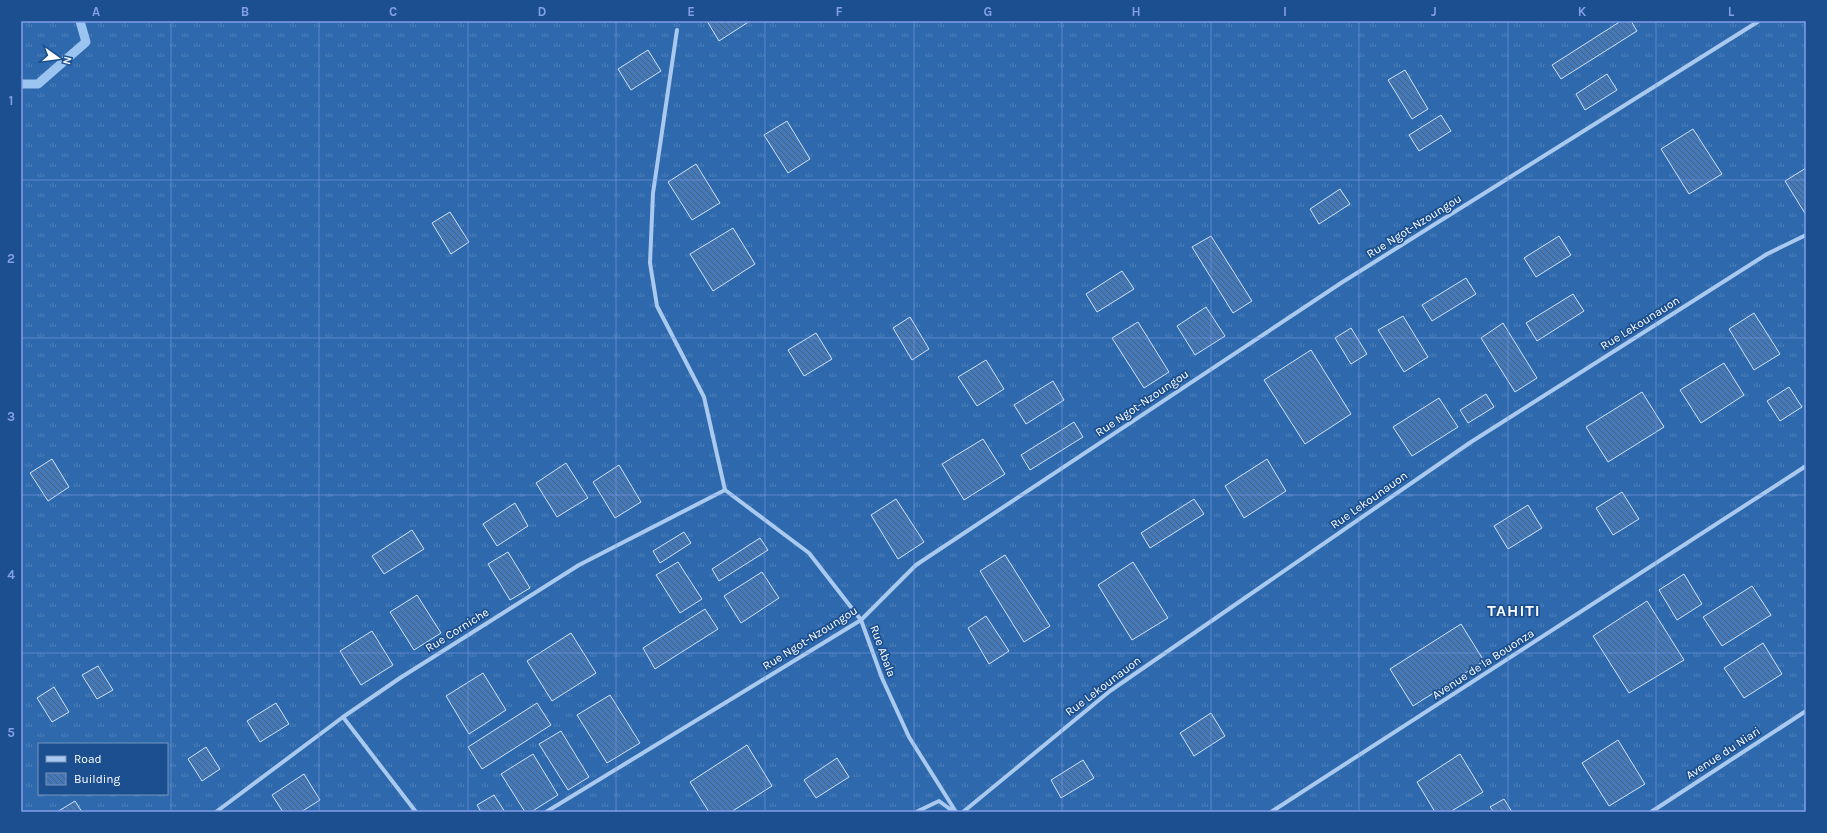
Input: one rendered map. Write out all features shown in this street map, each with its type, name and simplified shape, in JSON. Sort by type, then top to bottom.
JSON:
[{"type":"street","name":"Rue Ngot-Nzoungou","points":[[546,812],[861,620],[916,565],[1341,283],[1759,21]]},
{"type":"street","points":[[677,30],[653,193],[650,263],[657,306],[704,397],[725,490]]},
{"type":"street","name":"Rue Lekounauon","points":[[963,812],[1110,691],[1464,447],[1767,254],[1806,235]]},
{"type":"street","name":"Avenue de la Bouonza","points":[[1271,812],[1806,466]]},
{"type":"street","name":"Rue Abala","points":[[725,490],[809,553],[861,620],[882,678],[909,737],[955,812]]},
{"type":"street","name":"Rue Corniche","points":[[216,812],[343,717],[400,678],[579,565],[725,490]]},
{"type":"street","name":"Avenue du Niari","points":[[1651,812],[1806,711]]},
{"type":"street","points":[[343,717],[416,812]]},
{"type":"street","points":[[916,812],[939,801],[955,812]]},
{"type":"green space","points":[[21,21],[1806,21],[1806,812],[21,812]]},
{"type":"building","points":[[707,21],[750,21],[719,41]]},
{"type":"building","points":[[1621,21],[1631,21],[1637,31],[1561,79],[1552,65]]},
{"type":"building","points":[[648,50],[661,71],[631,90],[618,69]]},
{"type":"building","points":[[1405,70],[1428,109],[1412,119],[1388,80]]},
{"type":"building","points":[[1607,74],[1617,90],[1585,110],[1576,94]]},
{"type":"building","points":[[1441,115],[1451,131],[1419,151],[1409,135]]},
{"type":"building","points":[[787,121],[810,159],[788,173],[764,135]]},
{"type":"building","points":[[1693,129],[1722,174],[1689,194],[1661,149]]},
{"type":"building","points":[[696,164],[720,203],[692,220],[668,182]]},
{"type":"building","points":[[1806,168],[1806,215],[1785,181]]},
{"type":"building","points":[[1340,189],[1350,204],[1319,224],[1310,209]]},
{"type":"building","points":[[450,212],[469,242],[451,254],[432,223]]},
{"type":"building","points":[[733,228],[755,264],[713,291],[690,254]]},
{"type":"building","points":[[1211,236],[1252,301],[1233,313],[1192,247]]},
{"type":"building","points":[[1559,236],[1571,255],[1536,277],[1524,258]]},
{"type":"building","points":[[1122,271],[1134,289],[1097,312],[1086,294]]},
{"type":"building","points":[[1466,278],[1476,294],[1432,321],[1422,305]]},
{"type":"building","points":[[1573,294],[1584,311],[1537,341],[1526,323]]},
{"type":"building","points":[[1206,307],[1225,336],[1195,355],[1177,326]]},
{"type":"building","points":[[1754,313],[1780,354],[1754,370],[1729,329]]},
{"type":"building","points":[[1403,316],[1428,357],[1404,372],[1378,330]]},
{"type":"building","points":[[910,317],[929,349],[912,360],[893,328]]},
{"type":"building","points":[[1138,322],[1169,372],[1144,388],[1112,338]]},
{"type":"building","points":[[1503,323],[1537,378],[1515,392],[1481,338]]},
{"type":"building","points":[[1351,328],[1367,354],[1351,364],[1335,338]]},
{"type":"building","points":[[816,333],[832,359],[804,376],[788,350]]},
{"type":"building","points":[[1311,350],[1351,414],[1305,444],[1264,380]]},
{"type":"building","points":[[986,360],[1004,389],[977,406],[958,377]]},
{"type":"building","points":[[1724,363],[1744,395],[1701,423],[1680,390]]},
{"type":"building","points":[[1053,381],[1064,400],[1026,424],[1014,405]]},
{"type":"building","points":[[1789,387],[1802,407],[1780,421],[1767,401]]},
{"type":"building","points":[[1642,392],[1664,427],[1608,462],[1586,427]]},
{"type":"building","points":[[1486,394],[1494,407],[1468,423],[1460,410]]},
{"type":"building","points":[[1439,398],[1458,427],[1412,456],[1393,427]]},
{"type":"building","points":[[1074,422],[1083,437],[1030,470],[1021,455]]},
{"type":"building","points":[[983,439],[1005,474],[964,500],[942,464]]},
{"type":"building","points":[[52,459],[69,487],[48,501],[30,473]]},
{"type":"building","points":[[1267,459],[1286,491],[1244,518],[1225,486]]},
{"type":"building","points":[[566,463],[588,498],[557,517],[536,483]]},
{"type":"building","points":[[619,465],[641,502],[615,518],[593,482]]},
{"type":"building","points":[[1622,492],[1639,519],[1613,535],[1596,508]]},
{"type":"building","points":[[896,499],[924,542],[898,559],[871,515]]},
{"type":"building","points":[[1194,499],[1204,514],[1150,548],[1141,533]]},
{"type":"building","points":[[515,503],[528,526],[497,546],[483,524]]},
{"type":"building","points":[[1528,505],[1542,528],[1508,549],[1494,526]]},
{"type":"building","points":[[412,530],[424,549],[384,574],[372,556]]},
{"type":"building","points":[[684,532],[691,543],[660,563],[653,551]]},
{"type":"building","points":[[760,538],[768,550],[719,581],[712,569]]},
{"type":"building","points":[[508,552],[530,588],[510,600],[488,564]]},
{"type":"building","points":[[1005,555],[1050,626],[1024,642],[980,571]]},
{"type":"building","points":[[678,562],[702,599],[680,613],[656,575]]},
{"type":"building","points":[[1133,562],[1168,618],[1132,640],[1098,585]]},
{"type":"building","points":[[762,572],[779,598],[741,623],[724,596]]},
{"type":"building","points":[[1684,574],[1702,604],[1677,620],[1659,590]]},
{"type":"building","points":[[1752,586],[1771,615],[1722,646],[1703,617]]},
{"type":"building","points":[[417,595],[441,633],[414,650],[390,612]]},
{"type":"building","points":[[1647,601],[1684,660],[1629,693],[1593,636]]},
{"type":"building","points":[[705,609],[718,629],[655,669],[643,648]]},
{"type":"building","points":[[986,616],[1009,651],[989,664],[968,628]]},
{"type":"building","points":[[1461,624],[1484,661],[1413,706],[1390,669]]},
{"type":"building","points":[[372,631],[393,665],[361,685],[340,651]]},
{"type":"building","points":[[571,633],[596,673],[552,701],[527,661]]},
{"type":"building","points":[[1763,643],[1782,674],[1744,698],[1724,668]]},
{"type":"building","points":[[98,666],[113,690],[97,699],[82,675]]},
{"type":"building","points":[[483,673],[506,710],[469,734],[446,696]]},
{"type":"building","points":[[54,687],[69,712],[52,722],[37,698]]},
{"type":"building","points":[[610,695],[640,743],[607,763],[577,715]]},
{"type":"building","points":[[276,703],[289,724],[260,742],[247,721]]},
{"type":"building","points":[[537,703],[551,725],[482,769],[468,747]]},
{"type":"building","points":[[1211,713],[1225,736],[1194,756],[1180,733]]},
{"type":"building","points":[[561,731],[589,777],[568,790],[539,744]]},
{"type":"building","points":[[1618,740],[1645,784],[1609,806],[1582,763]]},
{"type":"building","points":[[747,745],[772,786],[731,812],[709,812],[690,782]]},
{"type":"building","points":[[206,747],[220,769],[202,781],[188,759]]},
{"type":"building","points":[[533,754],[558,795],[531,812],[525,812],[501,774]]},
{"type":"building","points":[[1460,754],[1483,792],[1450,812],[1435,812],[1417,782]]},
{"type":"building","points":[[837,758],[849,777],[816,798],[804,780]]},
{"type":"building","points":[[1083,760],[1094,778],[1061,798],[1051,780]]},
{"type":"building","points":[[304,774],[320,800],[301,812],[283,812],[272,795]]},
{"type":"building","points":[[494,795],[505,812],[481,812],[477,805]]},
{"type":"building","points":[[1504,799],[1512,812],[1494,812],[1490,807]]},
{"type":"building","points":[[75,801],[82,812],[57,812]]},
{"type":"waterway","points":[[21,84],[38,84],[86,42],[80,21]]},
{"type":"district","name":"TAHITI","points":[[1514,610]]}]
